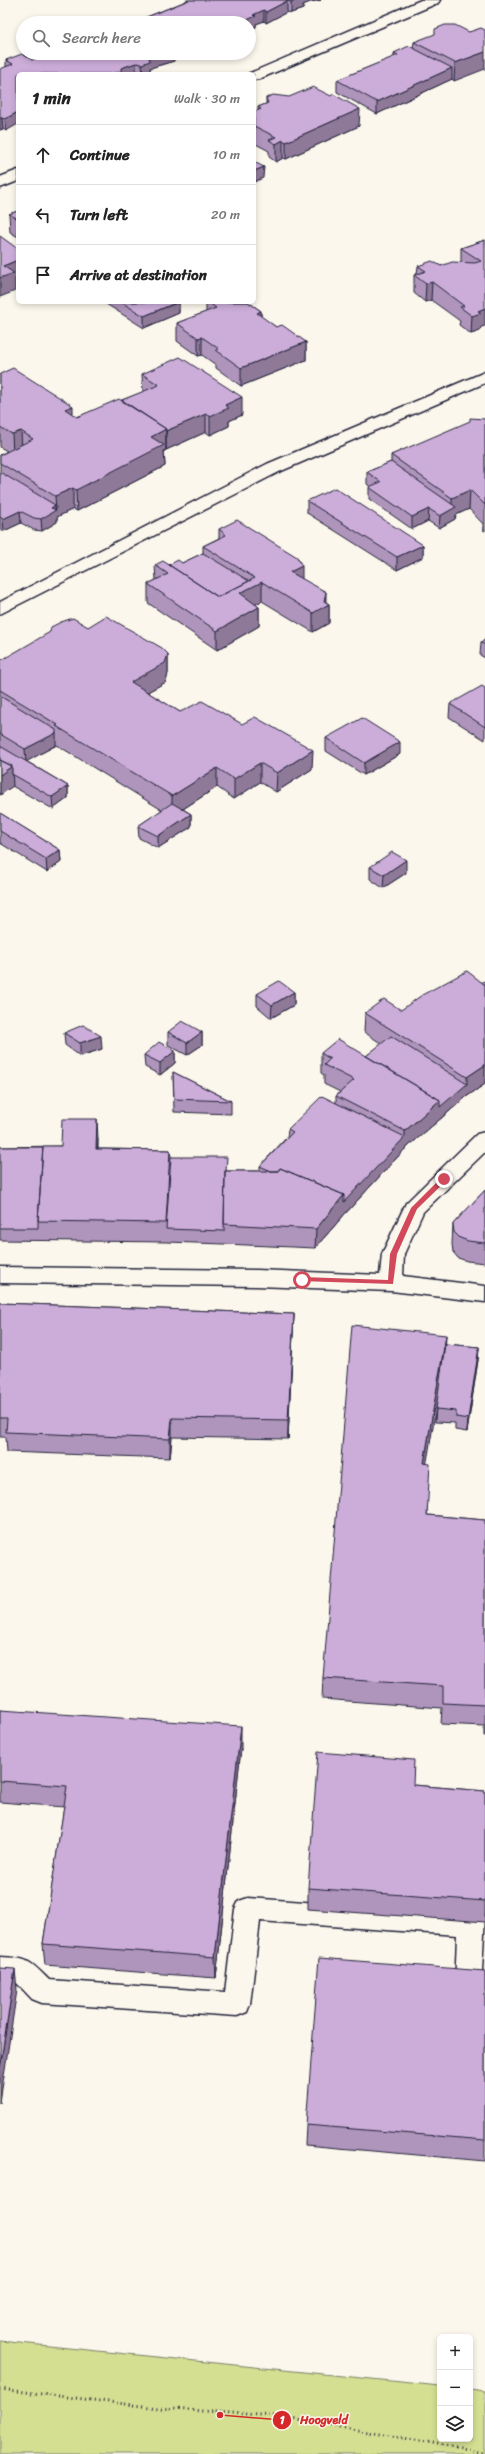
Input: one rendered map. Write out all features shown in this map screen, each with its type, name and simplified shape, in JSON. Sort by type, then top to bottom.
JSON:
[{"type":"street","points":[[256,75],[433,0]]},
{"type":"street","points":[[0,183],[16,176]]},
{"type":"street","points":[[0,609],[273,468],[485,377]]},
{"type":"street","points":[[391,1283],[394,1254],[414,1208],[485,1139]]},
{"type":"street","points":[[0,1275],[257,1278],[391,1283],[485,1294]]},
{"type":"street","points":[[0,1968],[20,1969],[42,1991],[236,2004],[248,1909],[478,1926],[468,1989]]},
{"type":"path","points":[[0,2389],[159,2408],[275,2416],[485,2452]]},
{"type":"green space","points":[[0,2341],[437,2386],[437,2442],[473,2442],[473,2389],[485,2391],[485,2454],[0,2454]]},
{"type":"building","points":[[189,0],[297,0],[291,2],[287,1],[266,12],[264,10],[253,15],[256,16],[149,16]]},
{"type":"building","points":[[445,25],[455,25],[469,32],[481,28],[485,30],[485,52],[455,63],[414,42],[435,34],[435,29]]},
{"type":"building","points":[[409,46],[452,68],[377,102],[337,80],[398,55],[394,53]]},
{"type":"building","points":[[16,56],[16,60],[150,61],[142,64],[136,63],[121,68],[121,72],[16,72],[16,113],[5,119],[0,118],[0,69],[13,64],[6,60]]},
{"type":"building","points":[[313,87],[331,96],[333,94],[360,109],[286,142],[283,140],[276,144],[269,140],[276,137],[256,127],[256,111],[261,109],[258,107],[268,103],[266,98],[273,95],[289,97]]},
{"type":"building","points":[[256,163],[264,167],[256,170]]},
{"type":"building","points":[[16,212],[16,218],[9,214]]},
{"type":"building","points":[[0,236],[16,248],[16,261],[3,266],[14,273],[0,278]]},
{"type":"building","points":[[485,240],[485,308],[478,311],[481,313],[472,316],[460,307],[464,306],[432,282],[426,284],[414,275],[426,271],[418,266],[432,261],[441,266],[452,262],[475,263],[481,261],[461,248]]},
{"type":"building","points":[[124,304],[173,304],[144,316]]},
{"type":"building","points":[[211,304],[251,304],[261,311],[257,313],[276,327],[282,325],[306,342],[241,368],[216,350],[219,349],[202,337],[198,338],[177,323],[216,308]]},
{"type":"building","points":[[180,357],[242,397],[225,405],[229,408],[210,416],[206,414],[166,431],[166,429],[122,400],[159,385],[142,374]]},
{"type":"building","points":[[13,368],[73,406],[65,409],[77,417],[119,399],[166,429],[151,437],[164,445],[76,490],[73,488],[55,496],[0,463],[0,455],[33,439],[21,431],[12,434],[0,427],[0,374]]},
{"type":"building","points":[[470,418],[485,419],[485,505],[470,490],[452,498],[391,455],[470,421]]},
{"type":"building","points":[[391,462],[456,507],[440,516],[429,509],[412,517],[369,487],[381,482],[367,472]]},
{"type":"building","points":[[0,472],[55,505],[51,508],[56,510],[41,519],[34,518],[20,511],[3,519],[0,517]]},
{"type":"building","points":[[335,488],[423,545],[397,557],[307,501]]},
{"type":"building","points":[[237,520],[297,557],[302,566],[290,572],[326,592],[324,601],[329,604],[313,613],[262,582],[240,593],[259,607],[217,631],[148,584],[168,574],[155,565],[163,561],[218,597],[255,578],[203,546],[226,535],[219,529]]},
{"type":"building","points":[[203,553],[249,581],[218,597],[169,565],[178,560],[182,563]]},
{"type":"building","points":[[106,616],[162,648],[168,654],[165,663],[131,682],[180,712],[202,701],[242,724],[255,717],[313,750],[277,773],[260,763],[234,779],[217,768],[172,796],[56,726],[58,725],[0,690],[0,661],[50,632],[51,627],[61,622],[73,618],[88,627]]},
{"type":"building","points":[[482,686],[485,688],[485,727],[450,704]]},
{"type":"building","points":[[0,696],[56,730],[56,733],[25,749],[0,734]]},
{"type":"building","points":[[362,718],[400,742],[364,763],[326,738]]},
{"type":"building","points":[[0,746],[68,786],[52,797],[12,774],[12,766],[0,760]]},
{"type":"building","points":[[0,760],[12,766],[0,775]]},
{"type":"building","points":[[172,803],[191,814],[158,836],[138,826]]},
{"type":"building","points":[[0,813],[60,850],[46,859],[0,831]]},
{"type":"building","points":[[392,852],[406,860],[384,875],[370,867]]},
{"type":"building","points":[[467,971],[485,985],[485,1065],[467,1077],[365,1013],[384,999],[401,1010],[422,995]]},
{"type":"building","points":[[279,981],[294,992],[272,1005],[257,994]]},
{"type":"building","points":[[182,1021],[202,1032],[187,1043],[168,1032]]},
{"type":"building","points":[[83,1025],[101,1036],[80,1043],[64,1033]]},
{"type":"building","points":[[391,1036],[467,1084],[440,1107],[440,1100],[366,1056]]},
{"type":"building","points":[[338,1039],[440,1100],[405,1131],[336,1096],[354,1080],[324,1065],[330,1059],[321,1053]]},
{"type":"building","points":[[159,1042],[175,1051],[160,1063],[144,1055]]},
{"type":"building","points":[[173,1072],[231,1101],[174,1099]]},
{"type":"building","points":[[322,1096],[405,1137],[344,1202],[344,1195],[280,1168],[278,1171],[271,1171],[260,1166],[293,1132],[288,1129]]},
{"type":"building","points":[[62,1119],[97,1119],[96,1149],[170,1150],[166,1223],[38,1221],[43,1146],[61,1146]]},
{"type":"building","points":[[0,1147],[43,1147],[38,1228],[0,1228]]},
{"type":"building","points":[[171,1157],[227,1157],[225,1171],[224,1231],[166,1229]]},
{"type":"building","points":[[280,1168],[344,1195],[316,1229],[224,1224],[225,1171],[278,1171]]},
{"type":"building","points":[[485,1190],[485,1243],[468,1241],[460,1238],[454,1232],[453,1224]]},
{"type":"building","points":[[0,1303],[294,1314],[288,1420],[172,1418],[170,1439],[6,1432],[7,1418],[0,1418]]},
{"type":"building","points":[[352,1325],[446,1335],[424,1463],[430,1464],[427,1515],[485,1520],[485,1705],[443,1703],[443,1686],[323,1678]]},
{"type":"building","points":[[445,1344],[479,1347],[468,1419],[456,1417],[456,1411],[436,1409]]},
{"type":"building","points":[[0,1710],[241,1726],[215,1957],[43,1944],[67,1786],[0,1781]]},
{"type":"building","points":[[318,1752],[414,1760],[413,1785],[485,1791],[485,1901],[308,1888]]},
{"type":"building","points":[[319,1958],[485,1971],[485,2140],[306,2125]]},
{"type":"building","points":[[0,1968],[15,1969],[0,2068]]},
{"type":"place","name":"Hoogveld","points":[[220,2415]]},
{"type":"route","points":[[302,1280],[391,1283],[394,1254],[414,1208],[444,1179]]}]
